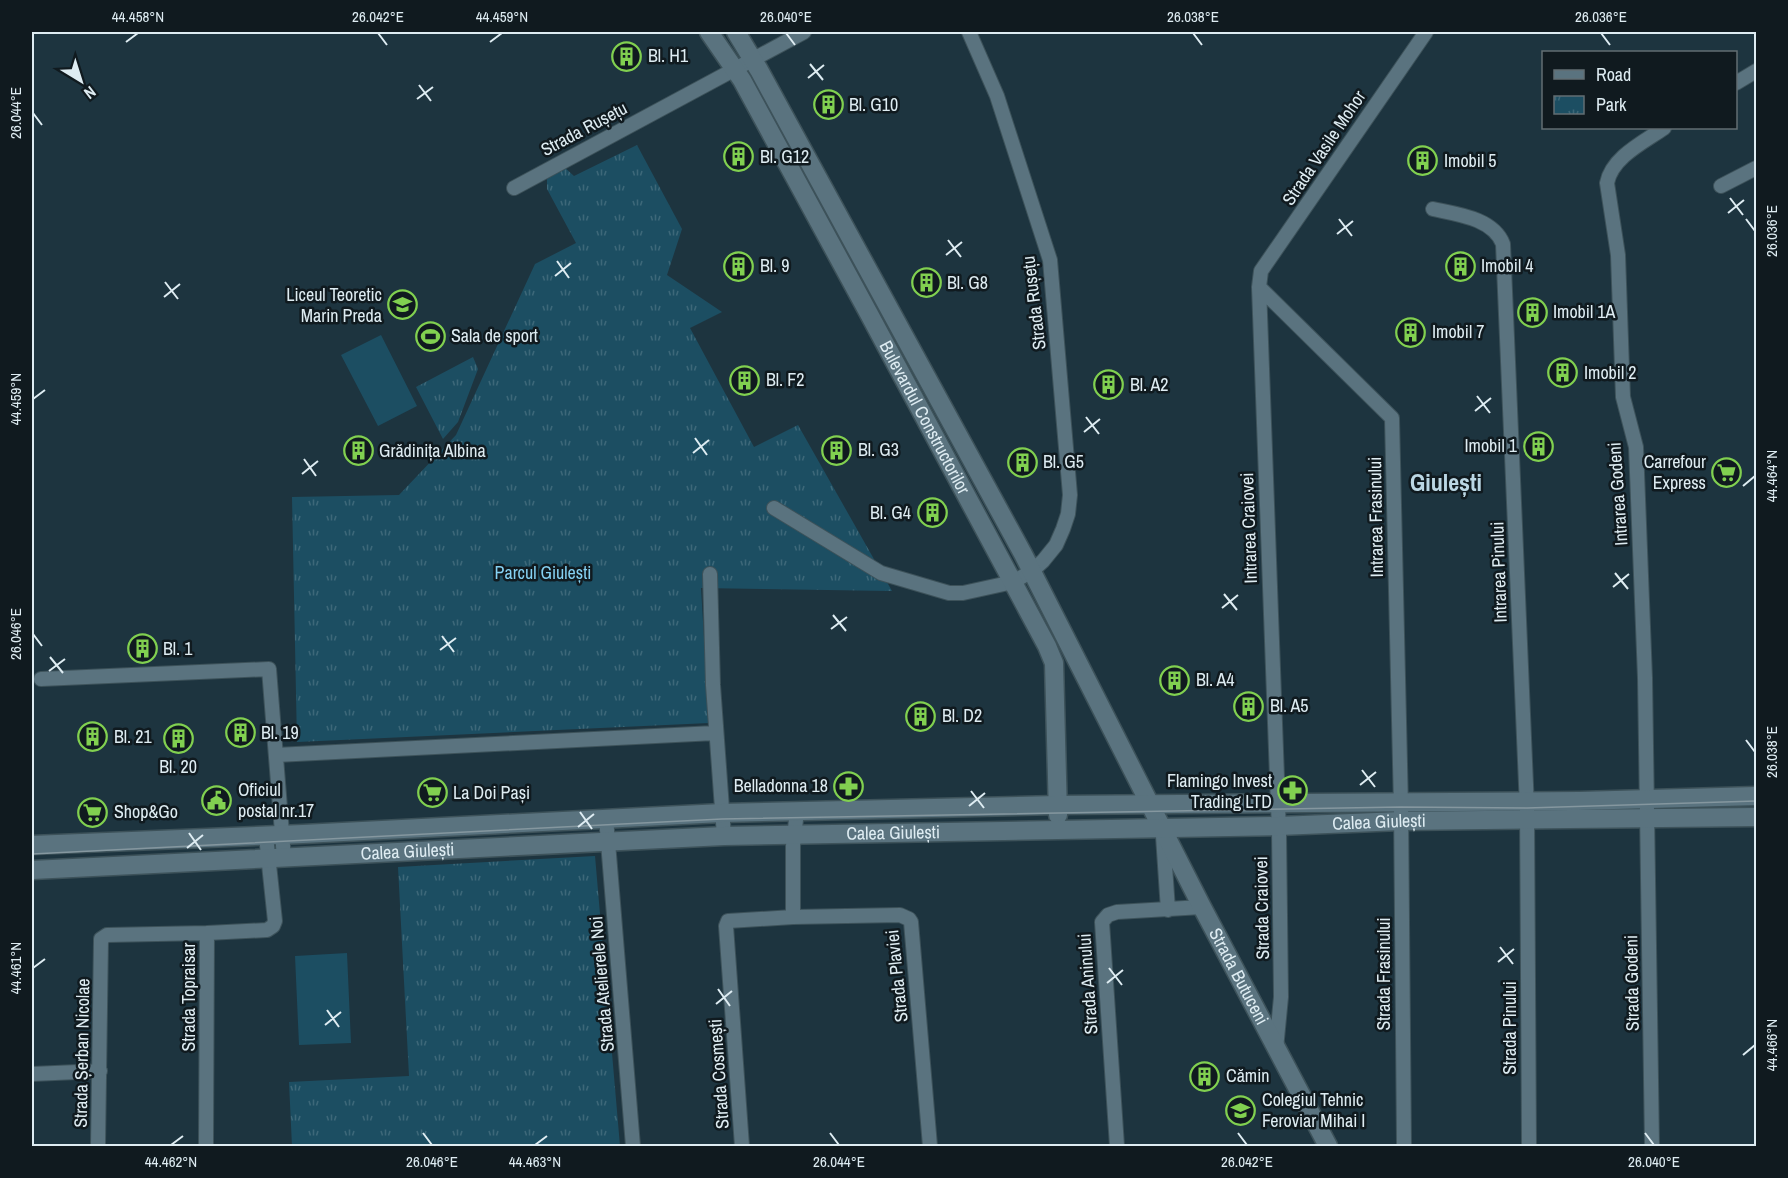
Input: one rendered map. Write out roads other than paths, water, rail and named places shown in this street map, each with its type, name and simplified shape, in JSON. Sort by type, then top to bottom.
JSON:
[{"type":"main road","name":"Bulevardul Constructorilor","points":[[710,32],[735,69],[868,312],[1054,663],[1059,829]]},
{"type":"main road","name":"Bulevardul Constructorilor","points":[[736,32],[753,59],[1032,571],[1150,804]]},
{"type":"main road","points":[[868,312],[886,302]]},
{"type":"main road","points":[[1054,663],[1073,653]]},
{"type":"main road","name":"Calea Giulești","points":[[32,845],[274,836],[722,813],[1057,805],[1527,801],[1756,796]]},
{"type":"main road","name":"Strada Butuceni","points":[[1150,804],[1328,1146]]},
{"type":"main road","name":"Calea Giulești","points":[[32,870],[724,836],[1279,826],[1401,821],[1756,817]]},
{"type":"street","points":[[753,59],[804,32]]},
{"type":"street","name":"Strada Rușețu","points":[[774,508],[881,573],[898,580],[950,593],[963,593],[1013,582],[1032,571],[1056,545],[1068,514],[1070,495],[1050,260],[997,96],[969,32]]},
{"type":"street","name":"Strada Vasile Mohor","points":[[1259,287],[1261,272],[1426,32]]},
{"type":"street","name":"Strada Rușețu","points":[[514,188],[753,59]]},
{"type":"street","points":[[1737,82],[1756,71]]},
{"type":"street","name":"Intrarea Godeni","points":[[1648,818],[1646,678],[1636,447],[1623,397],[1618,255],[1607,183],[1612,170],[1626,155],[1663,129]]},
{"type":"street","points":[[1721,186],[1756,168]]},
{"type":"street","name":"Intrarea Pinului","points":[[1432,209],[1464,216],[1492,228],[1500,236],[1503,244],[1527,801]]},
{"type":"street","name":"Intrarea Frasinului","points":[[1259,287],[1392,418],[1401,802]]},
{"type":"street","name":"Intrarea Craiovei","points":[[1259,287],[1277,804]]},
{"type":"street","points":[[710,574],[716,733],[724,836]]},
{"type":"street","name":"Strada Topraisar","points":[[41,679],[269,669],[276,755],[274,921],[273,926],[267,930],[207,933],[206,1146]]},
{"type":"street","points":[[276,755],[716,733]]},
{"type":"street","name":"Strada Pinului","points":[[1527,801],[1529,1146]]},
{"type":"street","name":"Strada Frasinului","points":[[1401,802],[1404,1146]]},
{"type":"street","name":"Strada Craiovei","points":[[1276,1049],[1281,997],[1277,804]]},
{"type":"street","points":[[793,917],[793,846],[797,811]]},
{"type":"street","name":"Strada Atelierele Noi","points":[[606,818],[633,1146]]},
{"type":"street","name":"Strada Godeni","points":[[1648,818],[1652,1146]]},
{"type":"street","points":[[1162,828],[1168,910]]},
{"type":"street","name":"Strada Aninului","points":[[1117,1146],[1102,922],[1108,915],[1117,912],[1202,907]]},
{"type":"street","name":"Strada Plaviei","points":[[793,917],[900,915],[911,922],[930,1146]]},
{"type":"street","name":"Strada Cosmești","points":[[742,1146],[726,926],[728,921],[734,920],[793,917]]},
{"type":"street","name":"Strada Șerban Nicolae","points":[[98,1146],[101,939],[107,935],[207,933]]},
{"type":"street","points":[[32,1074],[99,1071]]},
{"type":"tram line","points":[[32,854],[722,819],[1401,807],[1527,808],[1756,801]]},
{"type":"place","name":"Bl. H1","points":[[627,56]]},
{"type":"place","name":"Bl. G10","points":[[828,105]]},
{"type":"place","name":"Bl. G12","points":[[739,157]]},
{"type":"place","name":"Imobil 5","points":[[1423,161]]},
{"type":"place","name":"Bl. 9","points":[[739,266]]},
{"type":"place","name":"Imobil 4","points":[[1460,266]]},
{"type":"place","name":"Bl. G8","points":[[926,283]]},
{"type":"place","name":"Liceul Teoretic Marin Preda","points":[[403,305]]},
{"type":"place","name":"Imobil 1A","points":[[1532,312]]},
{"type":"place","name":"Imobil 7","points":[[1411,332]]},
{"type":"place","name":"Sala de sport","points":[[430,336]]},
{"type":"place","name":"Imobil 2","points":[[1563,373]]},
{"type":"place","name":"Bl. F2","points":[[745,380]]},
{"type":"place","name":"Bl. A2","points":[[1109,385]]},
{"type":"place","name":"Imobil 1","points":[[1538,446]]},
{"type":"place","name":"Bl. G3","points":[[837,450]]},
{"type":"place","name":"Grădinița Albina","points":[[358,451]]},
{"type":"place","name":"Bl. G5","points":[[1022,462]]},
{"type":"place","name":"Carrefour Express","points":[[1727,472]]},
{"type":"place","name":"Bl. G4","points":[[932,513]]},
{"type":"place","name":"Bl. 1","points":[[142,649]]},
{"type":"place","name":"Bl. A4","points":[[1175,680]]},
{"type":"place","name":"Bl. A5","points":[[1249,706]]},
{"type":"place","name":"Bl. D2","points":[[921,716]]},
{"type":"place","name":"Bl. 19","points":[[240,733]]},
{"type":"place","name":"Bl. 21","points":[[93,737]]},
{"type":"place","name":"Bl. 20","points":[[178,738]]},
{"type":"place","name":"Belladonna 18","points":[[849,786]]},
{"type":"place","name":"Flamingo Invest Trading LTD","points":[[1293,791]]},
{"type":"place","name":"La Doi Pași","points":[[432,793]]},
{"type":"place","name":"Oficiul postal nr.17","points":[[217,800]]},
{"type":"place","name":"Shop&Go","points":[[93,812]]},
{"type":"place","name":"Cămin","points":[[1205,1076]]},
{"type":"place","name":"Colegiul Tehnic Feroviar Mihai I","points":[[1241,1110]]},
{"type":"district","name":"Giulești","points":[[1446,483]]},
{"type":"park label","name":"Parcul Giulești","points":[[543,573]]}]
